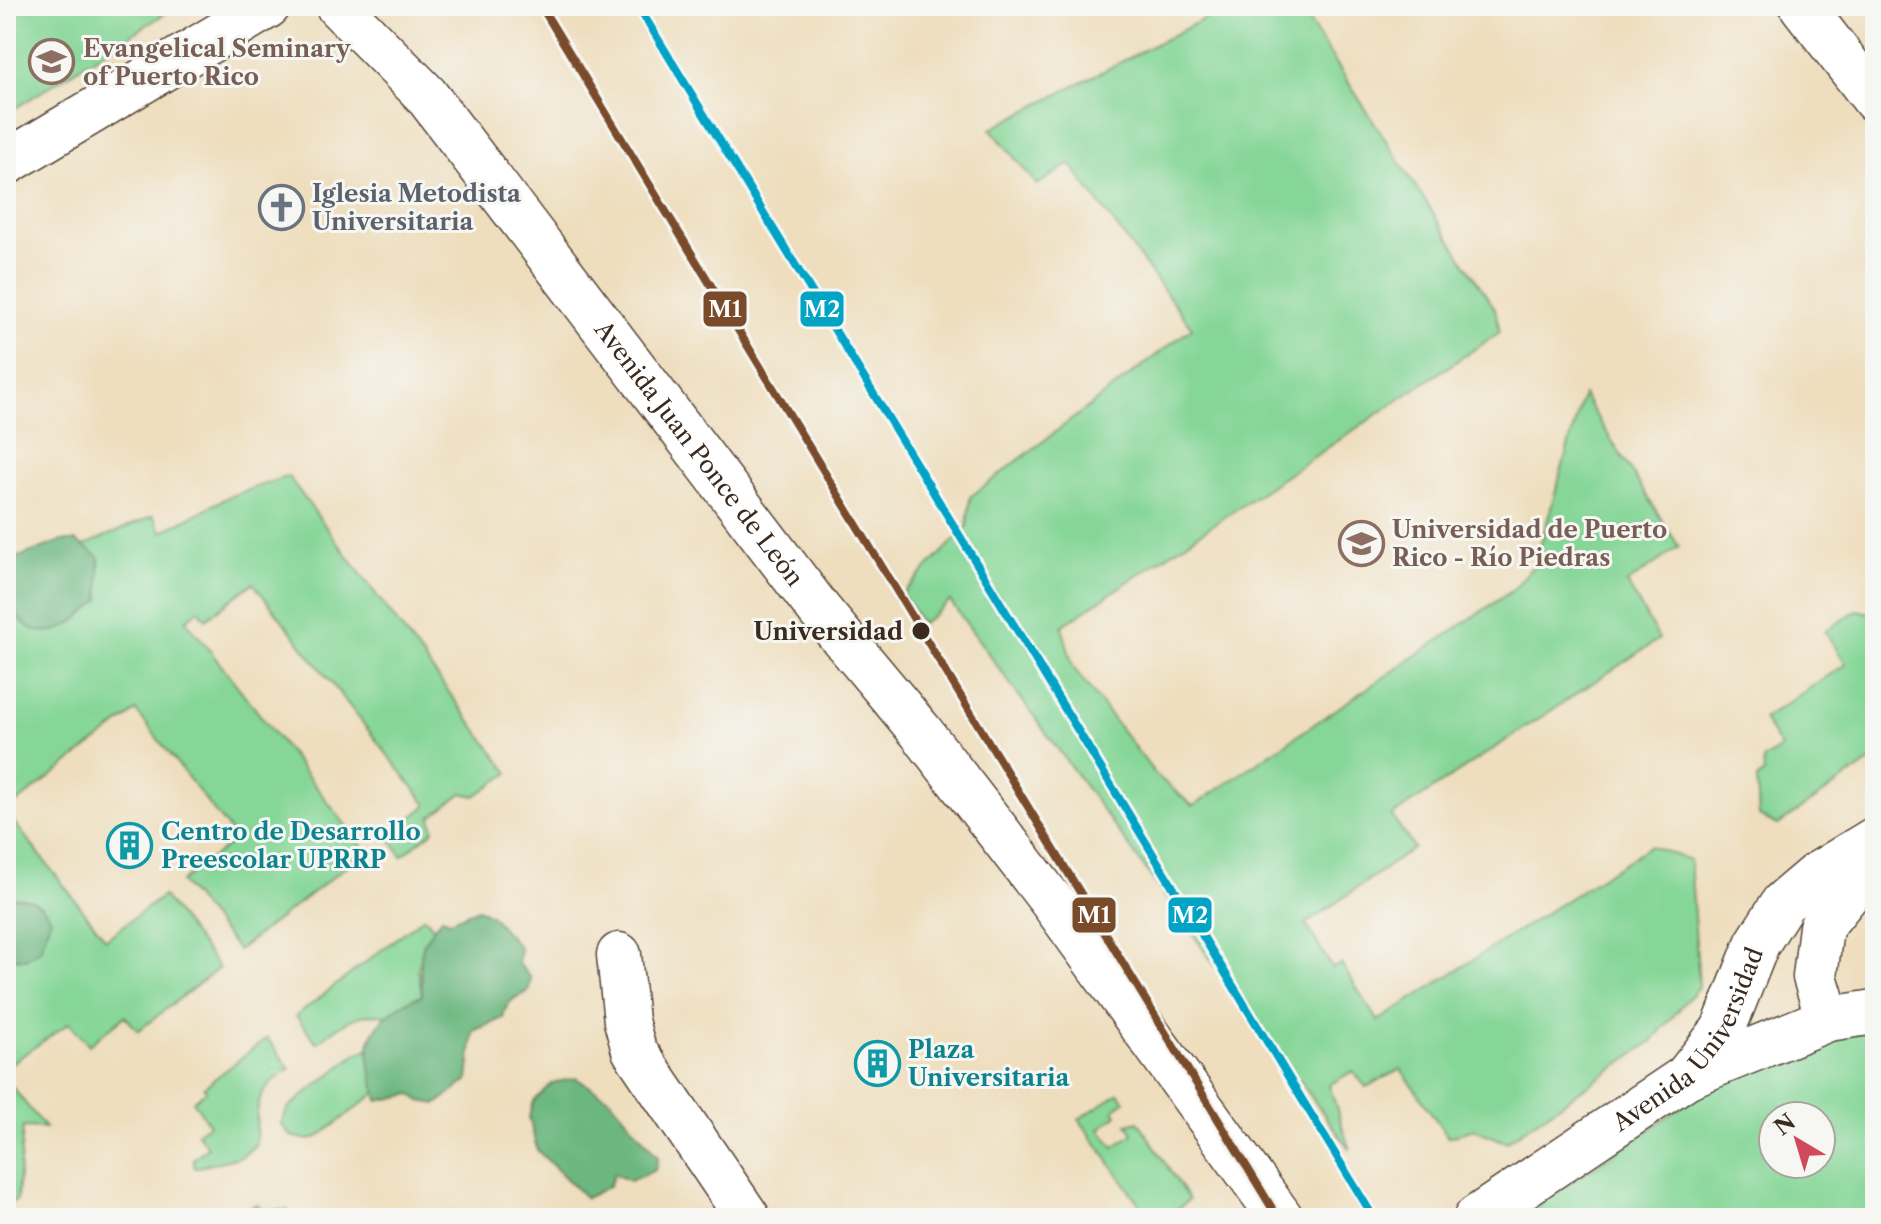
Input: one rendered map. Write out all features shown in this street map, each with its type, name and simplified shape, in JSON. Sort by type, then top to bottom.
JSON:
[{"type":"street","points":[[6,163],[268,6]]},
{"type":"street","name":"Avenida Juan Ponce de León","points":[[338,6],[426,95],[820,611],[921,732],[1053,903],[1281,1218]]},
{"type":"street","points":[[1802,6],[1875,100]]},
{"type":"street","name":"Avenida Universidad","points":[[1476,1218],[1686,1077],[1723,1030],[1757,944],[1783,903],[1816,875],[1875,839]]},
{"type":"street","points":[[1828,1019],[1815,977],[1821,927],[1875,860]]},
{"type":"street","points":[[619,955],[626,1021],[634,1050],[748,1218]]},
{"type":"street","points":[[1686,1077],[1828,1019],[1875,1012]]},
{"type":"green space","name":"Evangelical Seminary of Puerto Rico","points":[[6,6],[177,6],[6,114]]},
{"type":"green space","points":[[1229,6],[1299,6],[1495,309],[1500,332],[1062,626],[1073,667],[1156,775],[1193,806],[1513,590],[1535,564],[1583,395],[1679,547],[1627,583],[1659,639],[1392,816],[1414,848],[1306,924],[1332,968],[1341,964],[1378,1021],[1650,846],[1690,860],[1699,986],[1651,1042],[1506,1142],[1474,1129],[1448,1137],[1401,1069],[1366,1087],[1353,1071],[1329,1085],[1350,1150],[950,601],[922,624],[902,594],[967,527],[970,497],[1192,328],[1070,164],[1037,185],[991,129]]},
{"type":"green space","points":[[288,476],[509,773],[475,796],[462,793],[431,817],[434,830],[402,856],[388,836],[427,805],[253,583],[206,619],[199,610],[186,620],[366,851],[238,950],[181,882],[236,839],[136,711],[6,811],[6,579],[153,516],[162,532],[228,497]]},
{"type":"green space","points":[[61,541],[76,541],[99,557],[100,600],[66,626],[53,631],[40,631],[28,627],[14,608],[8,583],[9,571],[13,559]]},
{"type":"green space","points":[[1857,610],[1875,614],[1875,758],[1778,825],[1759,816],[1757,779],[1764,773],[1763,760],[1781,748],[1763,719],[1846,664],[1825,631]]},
{"type":"green space","points":[[6,812],[106,939],[163,896],[219,968],[138,1031],[125,1016],[89,1045],[69,1023],[6,1067]]},
{"type":"green space","points":[[6,897],[32,900],[51,918],[40,950],[25,959],[6,957]]},
{"type":"green space","points":[[478,909],[491,915],[520,948],[518,964],[531,978],[528,992],[511,1001],[503,1018],[473,1031],[468,1080],[437,1104],[421,1101],[411,1094],[378,1101],[368,1054],[373,1034],[393,1011],[409,1000],[422,996],[423,947],[442,918],[450,921]]},
{"type":"green space","points":[[424,917],[433,927],[418,968],[422,996],[407,1002],[388,1016],[368,1015],[350,1020],[317,1043],[296,1016]]},
{"type":"green space","points":[[1875,1026],[1875,1218],[1519,1218],[1715,1084],[1775,1054]]},
{"type":"green space","points":[[267,1038],[290,1069],[263,1093],[257,1109],[256,1144],[243,1156],[195,1168],[193,1159],[208,1147],[197,1133],[209,1124],[193,1101],[206,1091],[204,1087]]},
{"type":"green space","points":[[368,1049],[377,1092],[318,1137],[309,1140],[291,1136],[281,1124],[288,1108],[356,1054]]},
{"type":"green space","points":[[576,1078],[610,1099],[658,1157],[655,1170],[630,1181],[614,1174],[609,1186],[586,1198],[537,1150],[529,1117],[534,1101],[552,1083]]},
{"type":"green space","points":[[6,1079],[45,1128],[23,1127],[17,1200],[6,1204]]},
{"type":"green space","points":[[1119,1093],[1125,1101],[1114,1110],[1117,1115],[1100,1129],[1114,1147],[1133,1134],[1127,1124],[1138,1121],[1189,1200],[1165,1218],[1149,1218],[1079,1119]]},
{"type":"green space","points":[[257,1204],[264,1210],[287,1210],[293,1218],[230,1218]]},
{"type":"transit line","name":"M1","points":[[541,6],[1278,1218]]},
{"type":"transit line","name":"M2","points":[[638,6],[1374,1218]]},
{"type":"place","name":"Evangelical Seminary of Puerto Rico","points":[[52,62]]},
{"type":"place","name":"Iglesia Metodista Universitaria","points":[[281,207]]},
{"type":"place","name":"Universidad de Puerto Rico - Río Piedras","points":[[1361,543]]},
{"type":"place","name":"Universidad","points":[[921,631]]},
{"type":"place","name":"Centro de Desarrollo Preescolar UPRRP","points":[[130,845]]},
{"type":"place","name":"Plaza Universitaria","points":[[877,1063]]}]
